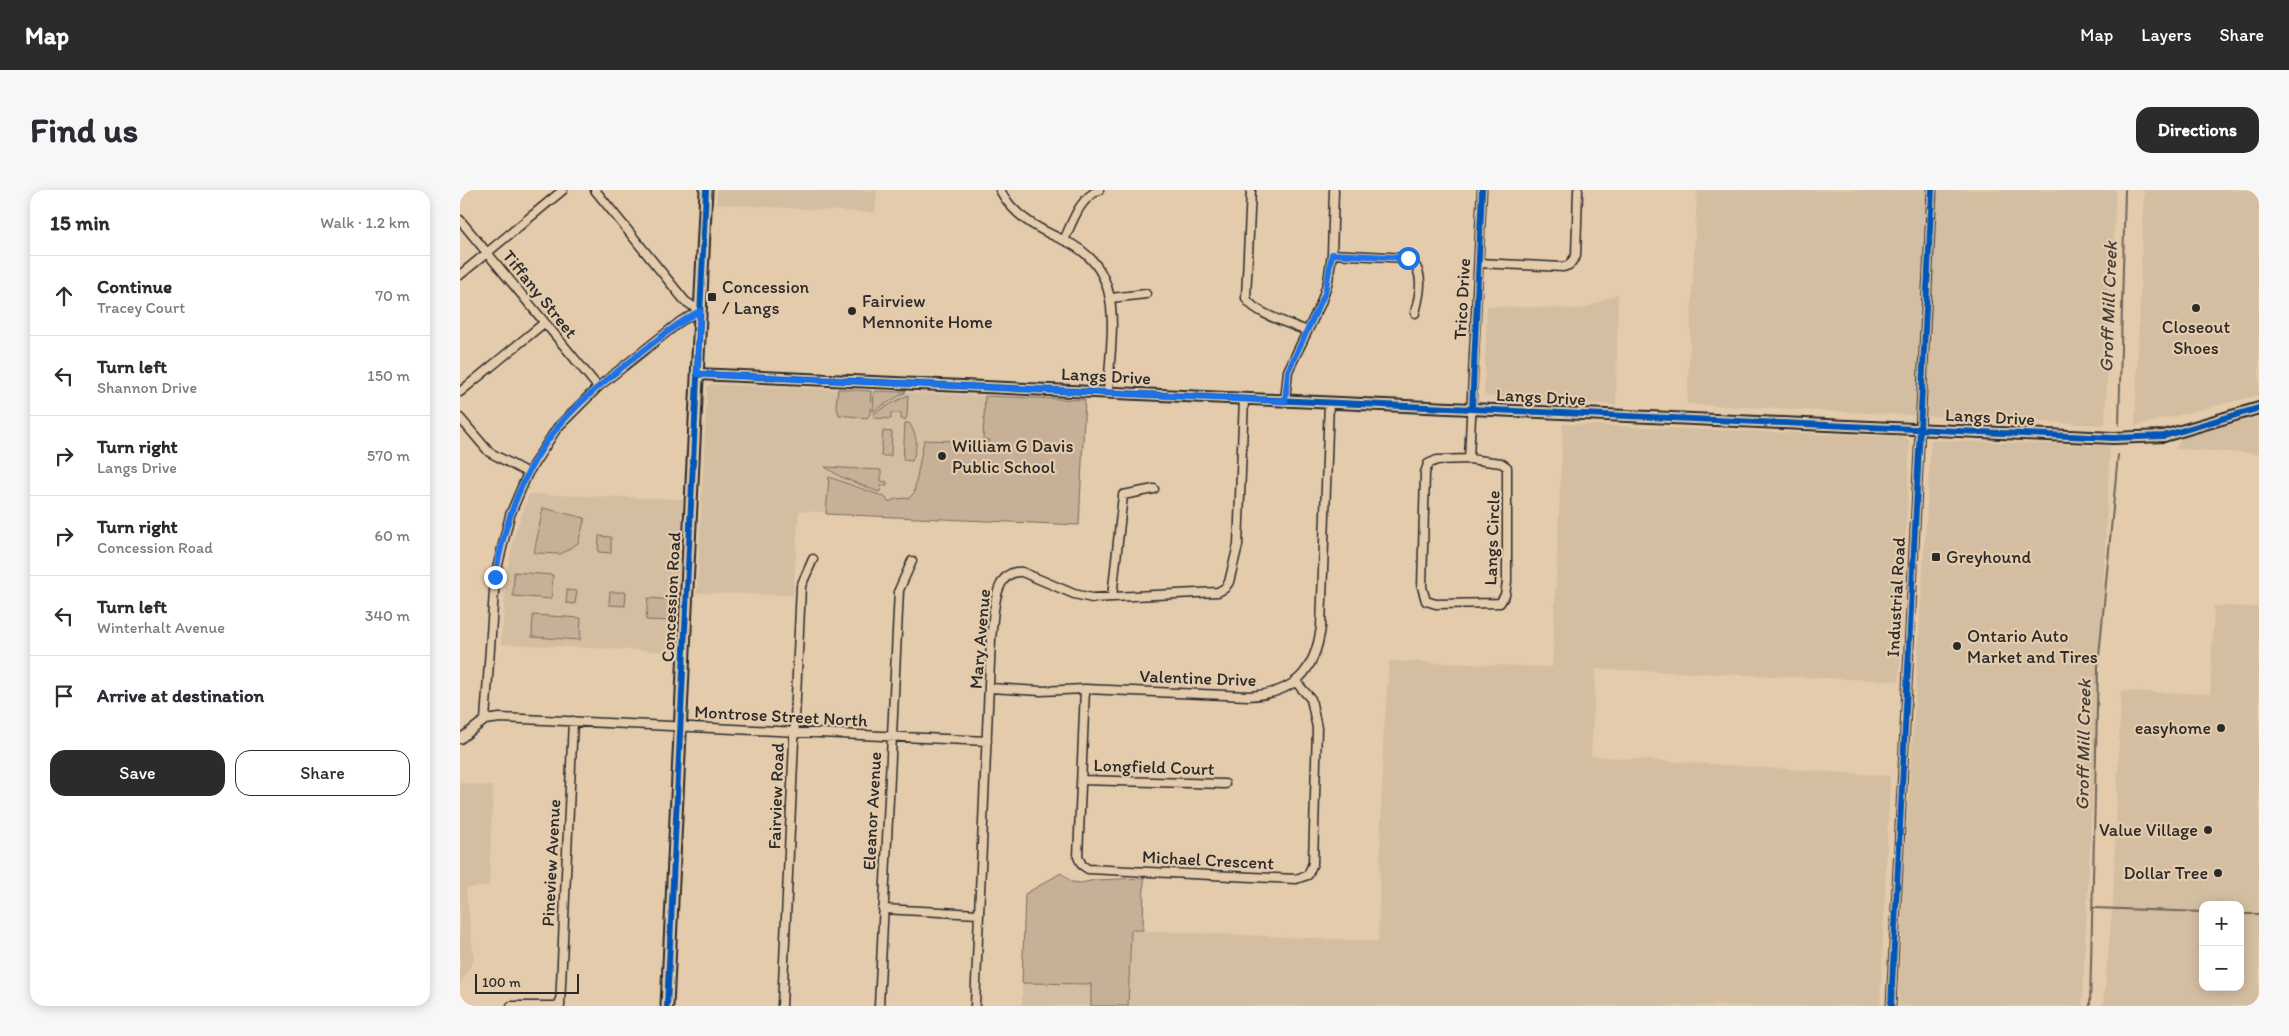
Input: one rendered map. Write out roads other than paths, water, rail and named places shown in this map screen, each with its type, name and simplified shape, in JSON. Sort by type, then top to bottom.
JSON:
[{"type":"main road","name":"Concession Road","points":[[667,1006],[706,190]]},
{"type":"street","points":[[460,275],[563,190]]},
{"type":"street","points":[[460,739],[485,720],[492,603],[499,553],[510,515],[528,473],[557,428],[598,387],[681,321],[700,311],[685,301],[595,190]]},
{"type":"street","points":[[1000,190],[1007,202],[1022,218],[1042,231],[1084,250],[1104,277],[1111,298],[1108,392]]},
{"type":"street","points":[[1064,240],[1080,206],[1091,194],[1099,190]]},
{"type":"street","points":[[1250,190],[1246,298],[1248,303],[1256,309],[1307,331]]},
{"type":"street","points":[[1285,401],[1288,371],[1325,293],[1332,254],[1334,190]]},
{"type":"street","name":"Trico Drive","points":[[1472,409],[1482,190]]},
{"type":"street","points":[[1479,263],[1563,267],[1569,265],[1576,256],[1578,190]]},
{"type":"street","name":"Industrial Road","points":[[1891,1006],[1932,190]]},
{"type":"street","name":"Tiffany Street","points":[[460,220],[598,387]]},
{"type":"street","points":[[1332,254],[1408,258],[1416,263],[1419,270],[1418,300],[1415,313]]},
{"type":"street","points":[[1111,298],[1146,294]]},
{"type":"street","points":[[460,392],[544,323]]},
{"type":"street","name":"Langs Drive","points":[[697,374],[2112,438],[2164,436],[2259,408]]},
{"type":"street","name":"Mary Avenue","points":[[975,1006],[992,639],[999,584],[1006,575],[1015,571],[1022,572],[1074,594],[1092,598],[1218,592],[1225,588],[1229,582],[1238,545],[1244,399]]},
{"type":"street","name":"Valentine Drive","points":[[990,688],[1041,691],[1085,689],[1248,696],[1273,693],[1296,682],[1314,658],[1321,627],[1329,402]]},
{"type":"street","points":[[1469,460],[1472,409]]},
{"type":"street","points":[[460,418],[489,452],[528,473]]},
{"type":"street","name":"Langs Circle","points":[[1437,460],[1469,460],[1501,463],[1507,467],[1505,595],[1500,604],[1493,605],[1436,604],[1426,601],[1422,588],[1425,473],[1428,464],[1437,460]]},
{"type":"street","points":[[1112,597],[1123,495],[1154,489]]},
{"type":"street","name":"Fairview Road","points":[[782,1006],[801,586],[813,559]]},
{"type":"street","name":"Eleanor Avenue","points":[[879,1006],[899,590],[912,561]]},
{"type":"street","name":"Michael Crescent","points":[[1085,689],[1078,857],[1082,865],[1088,869],[1302,878],[1308,875],[1313,863],[1317,728],[1311,699],[1296,682]]},
{"type":"street","name":"Montrose Street North","points":[[485,720],[500,718],[573,721],[987,741]]},
{"type":"street","name":"Pineview Avenue","points":[[560,1006],[573,721]]},
{"type":"street","name":"Longfield Court","points":[[1082,780],[1226,784]]},
{"type":"street","points":[[883,909],[978,914]]},
{"type":"street","points":[[511,1006],[560,1006]]},
{"type":"waterway","name":"Groff Mill Creek","points":[[2119,425],[2125,190]]},
{"type":"waterway","name":"Groff Mill Creek","points":[[2090,1006],[2098,667],[2118,455]]},
{"type":"waterway","points":[[2094,908],[2199,912]]},
{"type":"waterway","points":[[2244,914],[2259,914]]},
{"type":"place","name":"Concession / Langs","points":[[712,297]]},
{"type":"place","name":"Closeout Shoes","points":[[2196,308]]},
{"type":"place","name":"Fairview Mennonite Home","points":[[852,311]]},
{"type":"place","name":"William G Davis Public School","points":[[942,456]]},
{"type":"place","name":"Greyhound","points":[[1936,557]]},
{"type":"place","name":"Ontario Auto Market and Tires","points":[[1957,646]]},
{"type":"place","name":"easyhome","points":[[2221,728]]},
{"type":"place","name":"Value Village","points":[[2208,830]]},
{"type":"place","name":"Dollar Tree","points":[[2218,873]]}]
